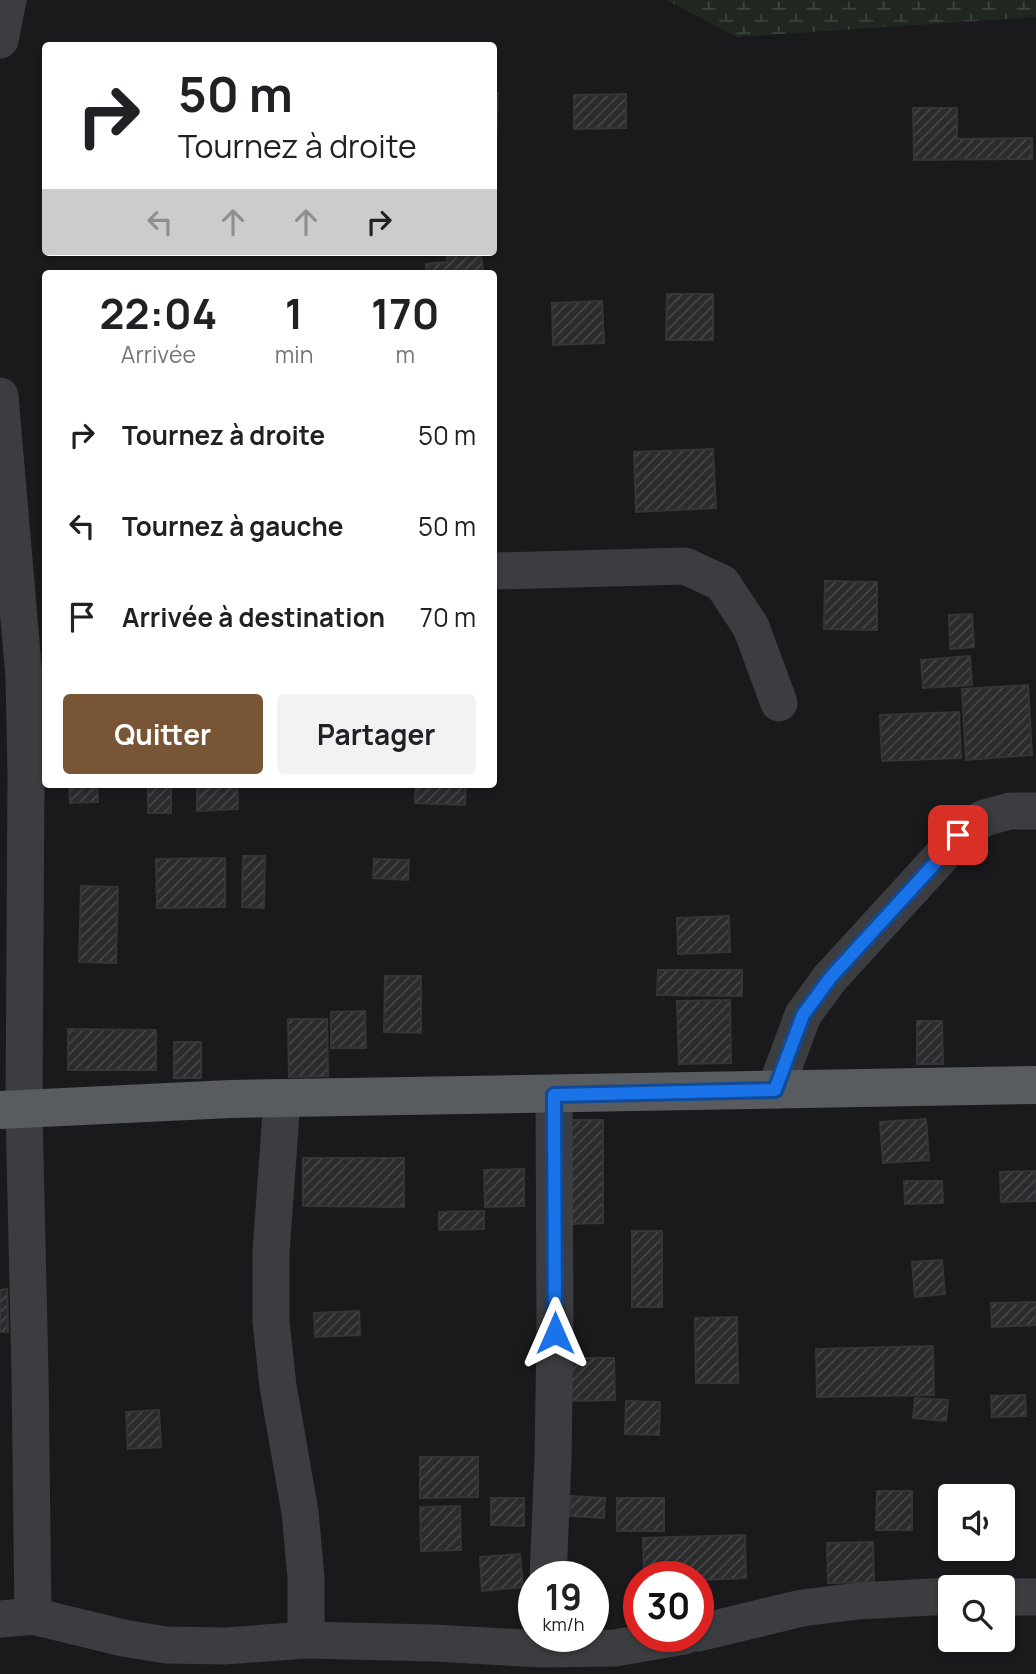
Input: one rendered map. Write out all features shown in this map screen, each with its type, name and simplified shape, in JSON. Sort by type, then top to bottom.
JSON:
[{"type":"main road","points":[[12,1110],[230,1099],[1036,1085]]},
{"type":"street","points":[[0,40],[8,0]]},
{"type":"street","points":[[0,396],[30,576],[24,677],[25,760],[12,1110],[30,1373],[16,1617],[166,1645],[225,1646],[306,1640],[434,1643],[541,1653],[623,1647]]},
{"type":"street","points":[[497,571],[685,566],[722,583],[751,627],[779,703]]},
{"type":"street","points":[[775,1090],[803,1015],[830,978],[958,835],[984,818],[1010,811],[1036,811]]},
{"type":"street","points":[[549,1561],[555,1333],[554,1095]]},
{"type":"street","points":[[282,1099],[271,1252],[271,1321],[278,1386],[300,1512],[306,1577],[306,1640]]},
{"type":"street","points":[[714,1629],[802,1608],[858,1601],[938,1597]]},
{"type":"street","points":[[1015,1597],[1036,1597]]},
{"type":"green space","points":[[666,0],[1036,0],[1036,17],[737,37]]},
{"type":"building","points":[[626,94],[626,128],[574,129],[574,95]]},
{"type":"building","points":[[913,108],[957,108],[957,139],[1032,138],[1032,159],[914,160]]},
{"type":"building","points":[[481,256],[483,270],[426,270],[426,264],[448,262],[447,257]]},
{"type":"building","points":[[667,294],[713,294],[713,340],[666,340]]},
{"type":"building","points":[[602,301],[604,343],[553,345],[552,303]]},
{"type":"building","points":[[713,449],[716,508],[636,512],[634,452]]},
{"type":"building","points":[[825,581],[877,582],[877,630],[824,629]]},
{"type":"building","points":[[972,614],[974,647],[950,649],[949,615]]},
{"type":"building","points":[[970,656],[972,685],[923,688],[921,660]]},
{"type":"building","points":[[1028,685],[1032,755],[966,760],[962,689]]},
{"type":"building","points":[[959,712],[961,758],[882,761],[880,715]]},
{"type":"building","points":[[69,788],[97,788],[98,802],[70,803]]},
{"type":"building","points":[[148,788],[171,788],[171,813],[148,813]]},
{"type":"building","points":[[197,788],[237,788],[238,809],[197,811]]},
{"type":"building","points":[[416,788],[466,788],[465,805],[415,803]]},
{"type":"building","points":[[243,856],[265,856],[264,908],[242,907]]},
{"type":"building","points":[[225,858],[225,907],[157,908],[156,859]]},
{"type":"building","points":[[374,859],[409,860],[408,880],[373,878]]},
{"type":"building","points":[[81,886],[118,887],[116,963],[79,962]]},
{"type":"building","points":[[729,916],[730,952],[678,954],[677,918]]},
{"type":"building","points":[[658,970],[742,970],[742,996],[657,995]]},
{"type":"building","points":[[385,976],[421,976],[421,1033],[384,1032]]},
{"type":"building","points":[[730,1000],[731,1063],[679,1064],[677,1001]]},
{"type":"building","points":[[365,1011],[366,1048],[331,1048],[331,1012]]},
{"type":"building","points":[[288,1019],[327,1019],[328,1076],[289,1077]]},
{"type":"building","points":[[917,1021],[942,1021],[943,1064],[917,1064]]},
{"type":"building","points":[[68,1029],[156,1030],[156,1070],[68,1070]]},
{"type":"building","points":[[174,1042],[201,1042],[201,1078],[174,1078]]},
{"type":"building","points":[[926,1119],[929,1160],[883,1163],[880,1122]]},
{"type":"building","points":[[566,1120],[603,1120],[603,1223],[567,1224]]},
{"type":"building","points":[[303,1158],[404,1158],[404,1207],[303,1206]]},
{"type":"building","points":[[524,1169],[524,1206],[485,1207],[484,1170]]},
{"type":"building","points":[[1036,1171],[1036,1201],[1001,1202],[1000,1172]]},
{"type":"building","points":[[904,1181],[942,1181],[943,1203],[905,1204]]},
{"type":"building","points":[[484,1211],[484,1229],[439,1230],[439,1212]]},
{"type":"building","points":[[632,1231],[662,1231],[662,1307],[632,1307]]},
{"type":"building","points":[[942,1260],[945,1294],[915,1297],[912,1262]]},
{"type":"building","points":[[7,1289],[8,1332],[0,1332],[0,1290]]},
{"type":"building","points":[[1036,1302],[1036,1325],[992,1327],[991,1303]]},
{"type":"building","points":[[359,1311],[360,1335],[315,1337],[314,1313]]},
{"type":"building","points":[[737,1317],[738,1383],[696,1383],[695,1318]]},
{"type":"building","points":[[933,1346],[934,1395],[817,1397],[816,1349]]},
{"type":"building","points":[[570,1358],[614,1358],[615,1400],[571,1401]]},
{"type":"building","points":[[1025,1395],[1026,1416],[992,1417],[991,1396]]},
{"type":"building","points":[[915,1398],[948,1400],[946,1421],[913,1418]]},
{"type":"building","points":[[626,1401],[660,1402],[659,1435],[625,1434]]},
{"type":"building","points":[[159,1410],[161,1447],[128,1449],[126,1412]]},
{"type":"building","points":[[420,1457],[478,1457],[478,1497],[420,1498]]},
{"type":"building","points":[[877,1491],[912,1491],[912,1530],[876,1530]]},
{"type":"building","points":[[571,1496],[605,1498],[604,1518],[570,1516]]},
{"type":"building","points":[[491,1498],[524,1498],[524,1526],[491,1525]]},
{"type":"building","points":[[617,1498],[664,1498],[664,1531],[617,1531]]},
{"type":"building","points":[[460,1506],[461,1550],[421,1551],[420,1507]]},
{"type":"building","points":[[745,1535],[746,1578],[714,1579],[714,1561],[644,1561],[643,1538]]},
{"type":"building","points":[[873,1542],[874,1582],[828,1583],[827,1543]]},
{"type":"building","points":[[520,1554],[518,1587],[482,1591],[480,1557]]},
{"type":"route","points":[[555,1333],[554,1095],[775,1090],[803,1015],[830,978],[958,835]]}]
